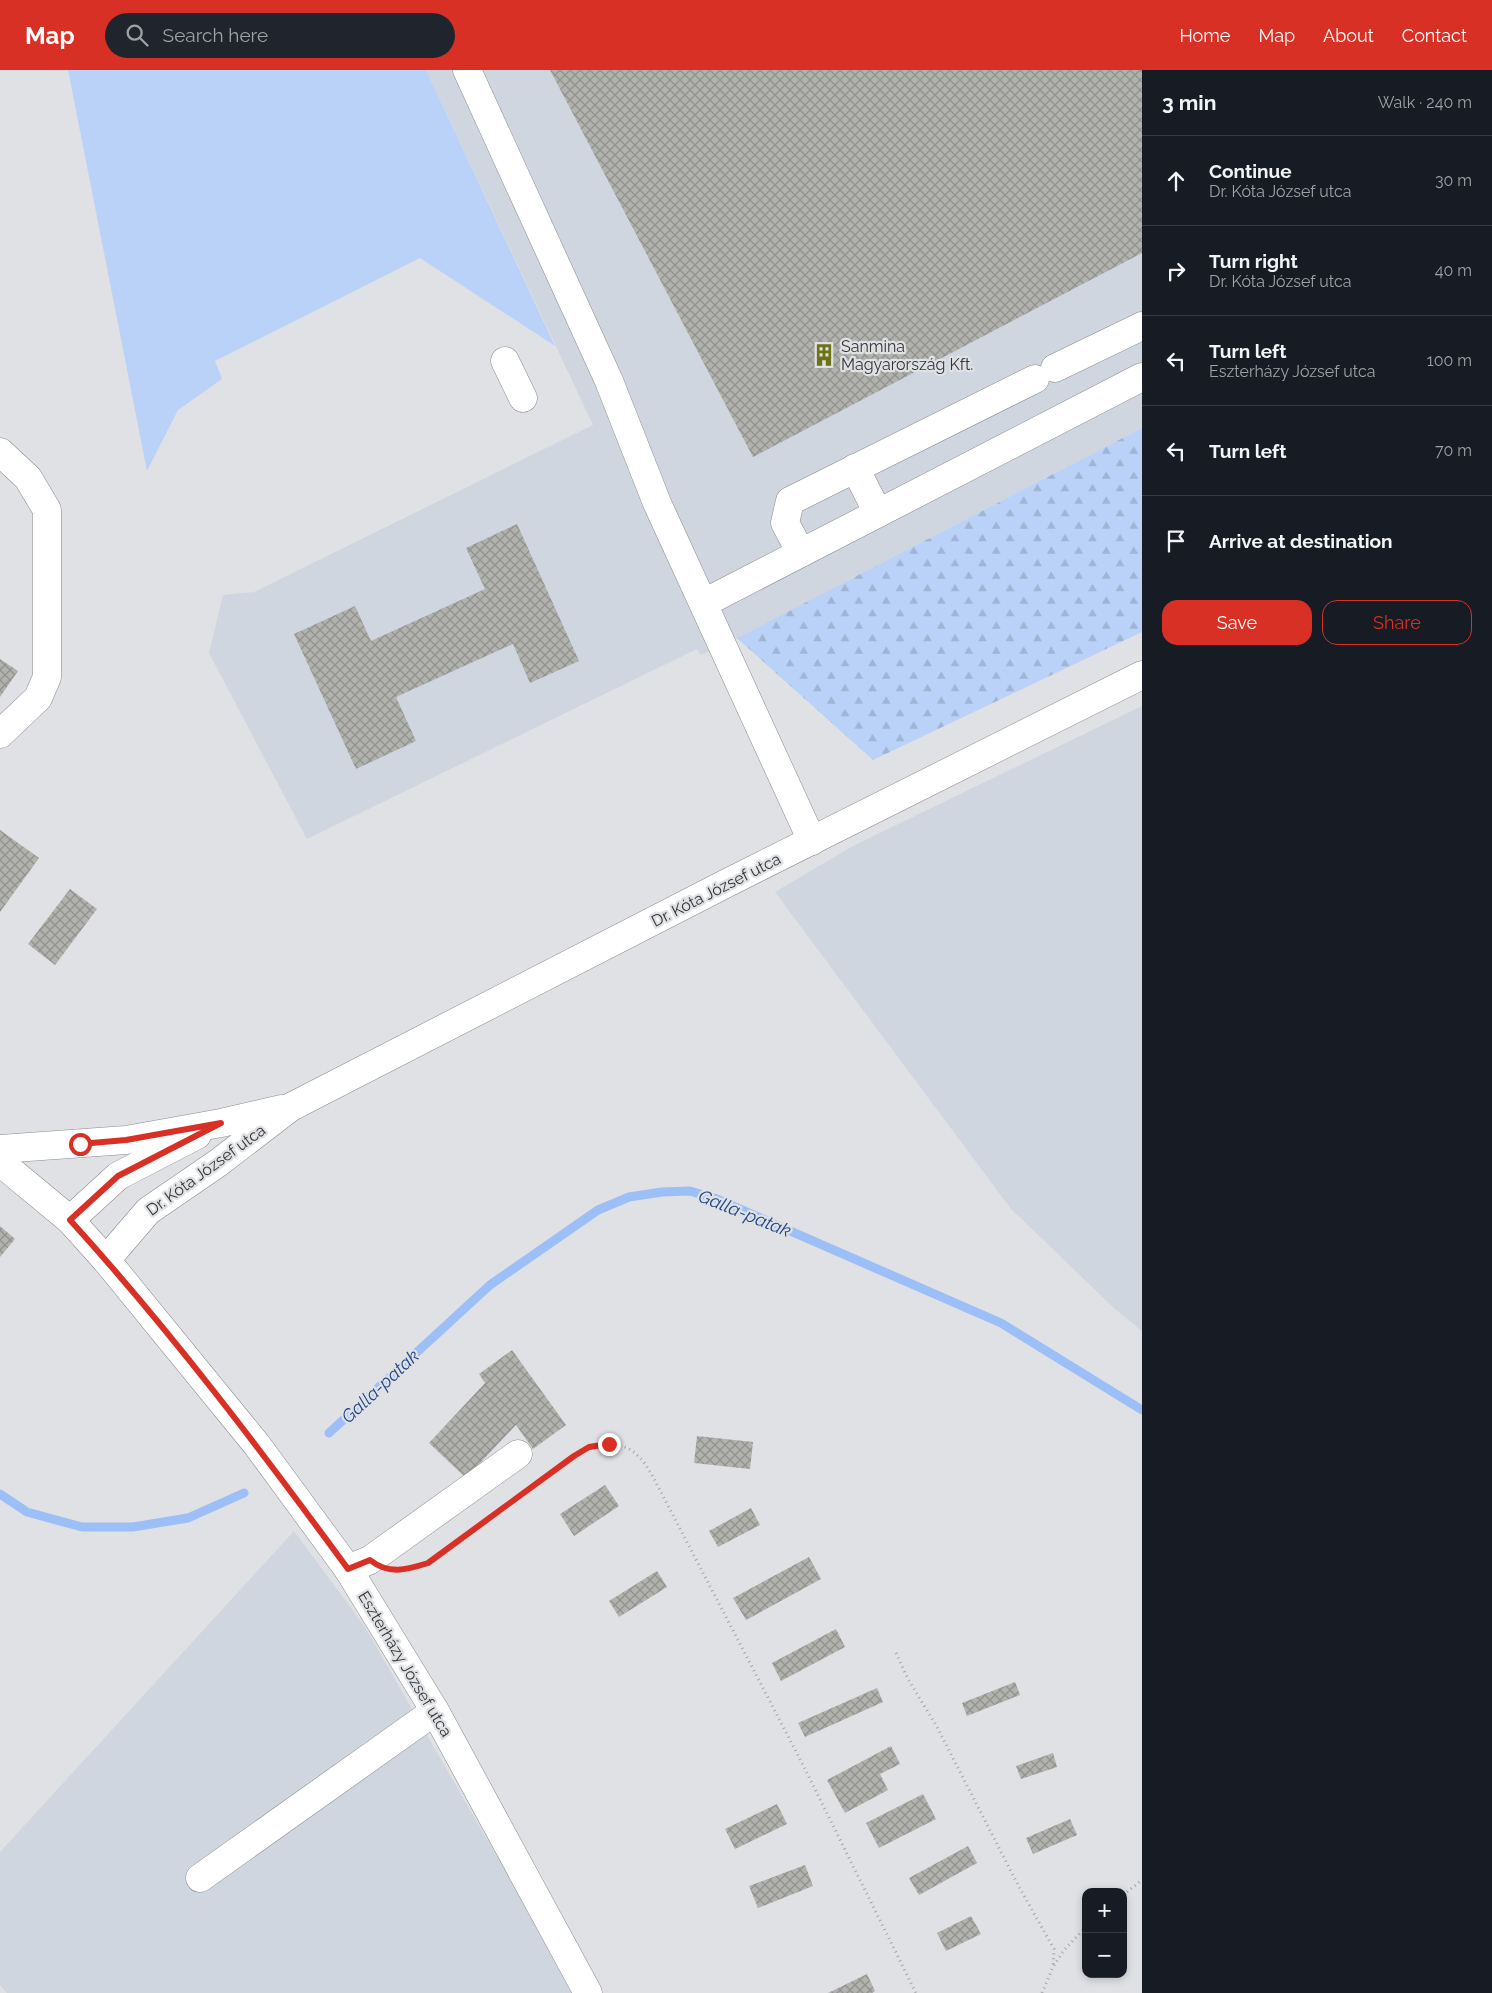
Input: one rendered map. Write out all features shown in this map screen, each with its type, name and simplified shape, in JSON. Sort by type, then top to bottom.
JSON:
[{"type":"street","points":[[467,70],[609,381],[656,503],[812,841]]},
{"type":"street","points":[[802,553],[785,523],[790,501],[1142,326]]},
{"type":"street","points":[[505,361],[523,398]]},
{"type":"street","points":[[704,604],[1142,377]]},
{"type":"street","points":[[0,452],[28,478],[47,510],[47,676],[38,698],[0,734]]},
{"type":"street","points":[[855,468],[878,513]]},
{"type":"street","name":"Dr. Kóta József utca","points":[[106,1260],[148,1211],[218,1163],[291,1107],[727,883],[1142,675]]},
{"type":"street","name":"Dr. Kóta József utca","points":[[0,1149],[126,1140],[221,1123],[291,1107]]},
{"type":"street","name":"Dr. Kóta József utca","points":[[70,1220],[118,1176],[221,1123]]},
{"type":"street","name":"Eszterházy József utca","points":[[0,1162],[70,1220],[106,1260],[257,1445],[348,1569],[435,1711],[588,1993]]},
{"type":"street","points":[[348,1569],[370,1560],[518,1454]]},
{"type":"street","points":[[200,1878],[435,1711]]},
{"type":"path","points":[[411,1569],[428,1563],[589,1447],[609,1444],[626,1447],[639,1456],[651,1473],[798,1754],[916,1993]]},
{"type":"path","points":[[896,1653],[908,1679],[937,1727],[1018,1885],[1054,1949],[1053,1966]]},
{"type":"path","points":[[1127,1892],[1142,1880]]},
{"type":"path","points":[[1042,1993],[1053,1966],[1064,1950],[1082,1931]]},
{"type":"shaded area","points":[[426,70],[1142,70],[1142,428],[737,638],[701,655],[697,649],[307,839],[209,653],[223,595],[254,592],[593,425]]},
{"type":"shaded area","points":[[1142,706],[1142,1331],[1115,1309],[1011,1209],[775,892],[853,846]]},
{"type":"shaded area","points":[[294,1531],[365,1627],[516,1890],[571,1993],[7,1993],[0,1985],[0,1852]]},
{"type":"green space","points":[[68,70],[426,70],[555,346],[420,258],[215,361],[222,379],[178,410],[147,471]]},
{"type":"green space","points":[[1142,428],[1142,632],[873,760],[737,638]]},
{"type":"building","name":"Sanmina Magyarország Kft.","points":[[550,70],[1142,70],[1142,253],[753,457]]},
{"type":"building","points":[[517,524],[579,661],[530,683],[513,644],[396,697],[416,741],[356,769],[294,634],[355,606],[371,641],[485,589],[466,548]]},
{"type":"building","points":[[0,659],[18,671],[0,697]]},
{"type":"building","points":[[0,830],[39,858],[0,912]]},
{"type":"building","points":[[70,889],[97,909],[55,965],[28,944]]},
{"type":"building","points":[[0,1226],[15,1239],[0,1257]]},
{"type":"building","points":[[512,1350],[566,1425],[533,1449],[516,1425],[466,1478],[429,1443],[485,1383],[479,1374]]},
{"type":"building","points":[[697,1436],[753,1442],[750,1469],[694,1463]]},
{"type":"building","points":[[605,1485],[619,1506],[574,1536],[560,1514]]},
{"type":"building","points":[[751,1508],[760,1525],[718,1547],[709,1531]]},
{"type":"building","points":[[809,1557],[821,1579],[746,1620],[733,1598]]},
{"type":"building","points":[[657,1571],[667,1587],[619,1617],[609,1601]]},
{"type":"building","points":[[836,1629],[845,1647],[781,1681],[772,1663]]},
{"type":"building","points":[[1015,1682],[1020,1695],[967,1716],[962,1703]]},
{"type":"building","points":[[877,1688],[883,1702],[805,1737],[798,1723]]},
{"type":"building","points":[[891,1746],[900,1764],[880,1774],[888,1790],[845,1813],[827,1780]]},
{"type":"building","points":[[1053,1753],[1057,1767],[1021,1779],[1016,1766]]},
{"type":"building","points":[[923,1794],[936,1819],[879,1848],[866,1823]]},
{"type":"building","points":[[777,1804],[787,1824],[735,1849],[725,1829]]},
{"type":"building","points":[[1070,1819],[1077,1835],[1033,1854],[1026,1838]]},
{"type":"building","points":[[968,1846],[977,1863],[919,1895],[909,1878]]},
{"type":"building","points":[[805,1865],[813,1886],[758,1908],[749,1886]]},
{"type":"building","points":[[971,1916],[981,1934],[946,1951],[937,1933]]},
{"type":"building","points":[[867,1974],[875,1991],[872,1993],[828,1993]]},
{"type":"waterway","name":"Galla-patak","points":[[329,1433],[490,1285],[598,1210],[629,1197],[662,1192],[690,1191],[717,1199],[1001,1323],[1142,1410]]},
{"type":"waterway","name":"Galla-patak","points":[[0,1494],[27,1512],[82,1527],[133,1527],[188,1518],[244,1493]]},
{"type":"place","name":"Sanmina Magyarország Kft.","points":[[824,355]]},
{"type":"route","points":[[80,1144],[126,1140],[221,1123],[118,1176],[70,1220],[106,1260],[257,1445],[348,1569],[370,1560],[380,1568],[392,1570],[411,1569],[428,1563],[574,1456],[589,1447],[609,1444]]}]
